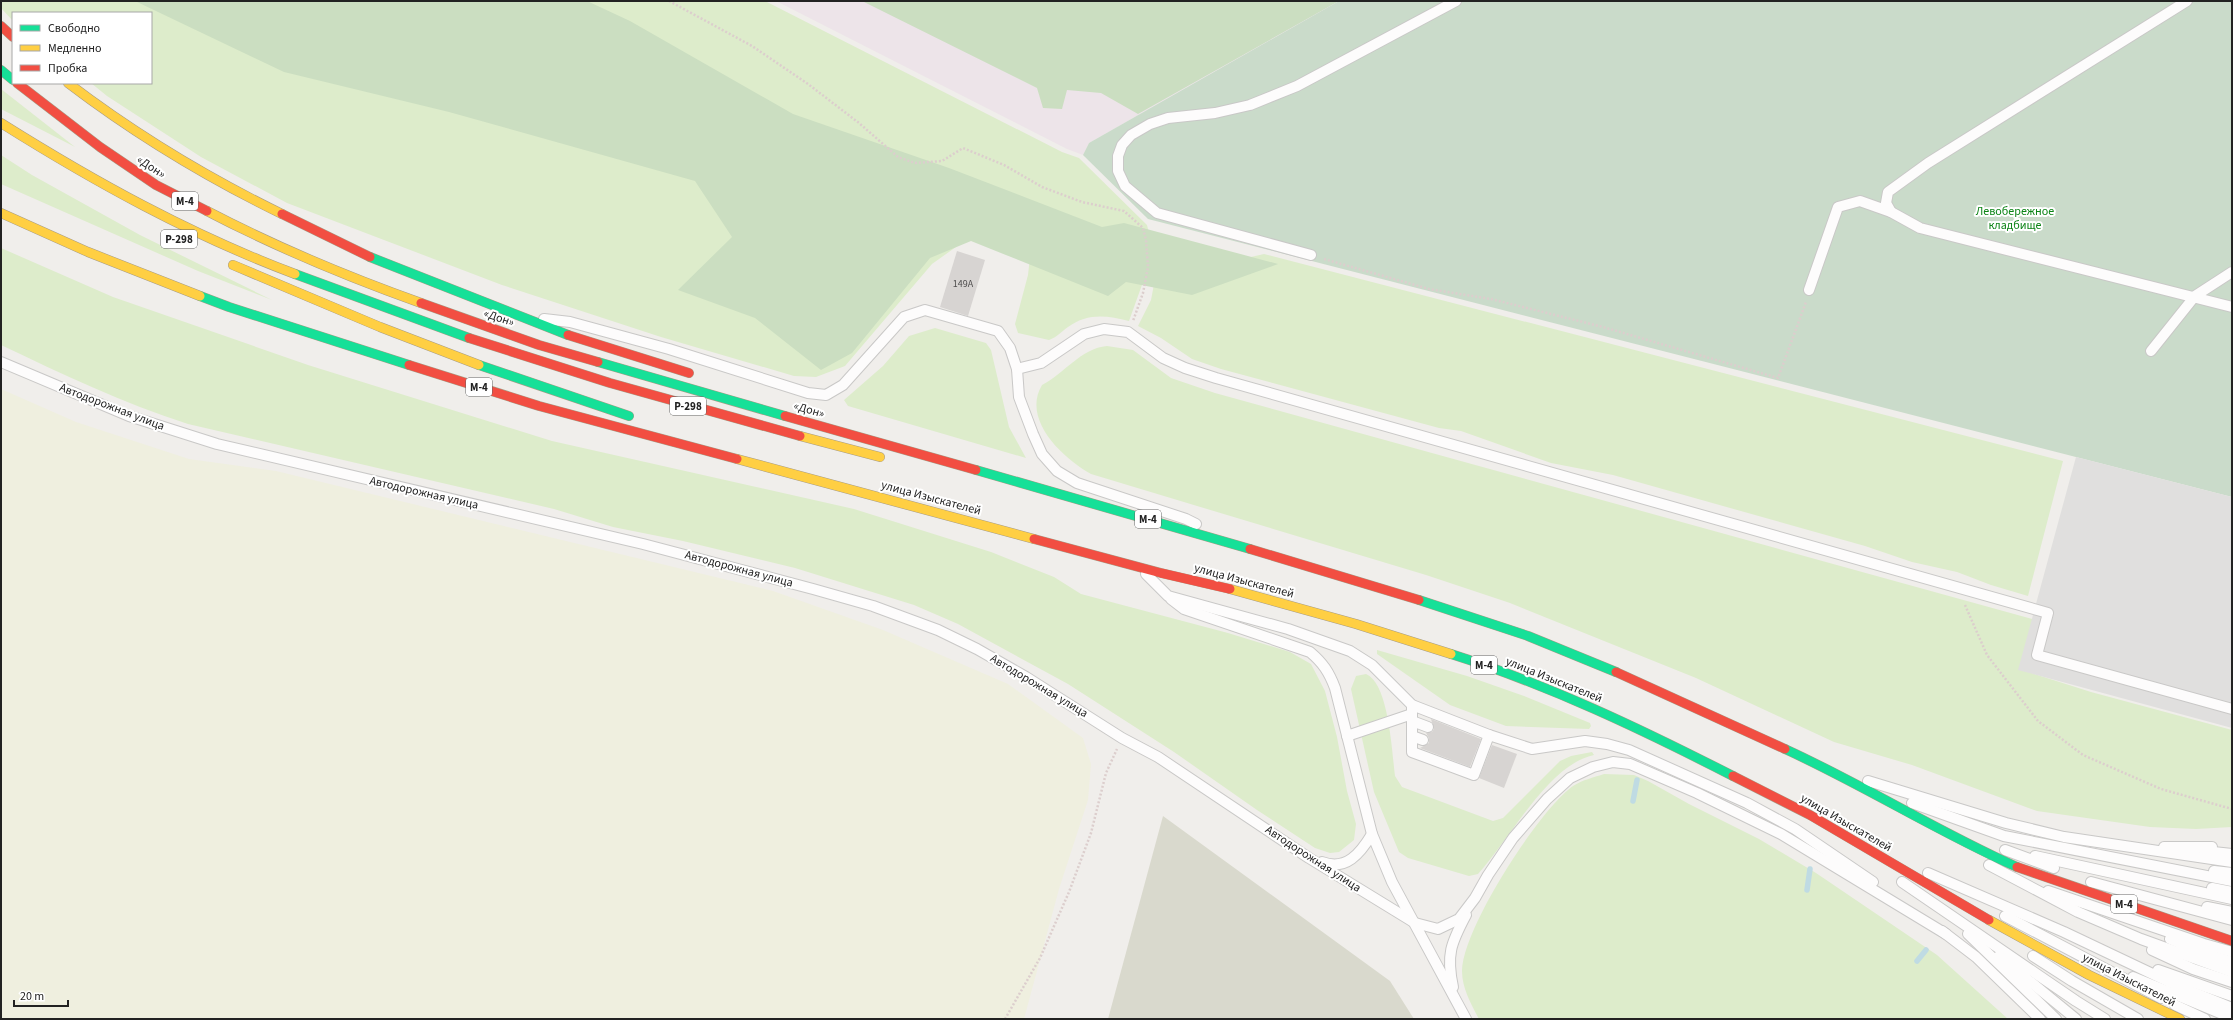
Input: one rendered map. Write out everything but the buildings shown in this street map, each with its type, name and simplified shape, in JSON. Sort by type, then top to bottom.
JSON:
[{"type":"main road","points":[[1,26],[12,36]]},
{"type":"main road","points":[[1,70],[12,79]]},
{"type":"main road","name":"«Дон»","points":[[18,84],[100,147],[156,185],[245,232],[374,286],[539,345],[1016,481]]},
{"type":"main road","points":[[69,84],[114,118],[190,165],[244,196],[370,257],[558,332],[695,375]]},
{"type":"main road","name":"Р-298","points":[[1,123],[48,152],[143,206],[202,236],[368,302],[456,335],[583,377],[886,459]]},
{"type":"main road","name":"М-4","points":[[3,214],[88,252],[236,309],[539,406],[730,459],[843,486]]},
{"type":"main road","points":[[227,262],[367,322],[475,364],[637,419]]},
{"type":"main road","points":[[710,442],[843,486]]},
{"type":"main road","points":[[944,451],[1016,481]]},
{"type":"main road","points":[[932,467],[1016,481]]},
{"type":"main road","name":"М-4","points":[[1016,481],[1412,597],[1528,636],[1652,687],[1833,771],[1978,849],[2017,867],[2232,941]]},
{"type":"main road","name":"улица Изыскателей","points":[[843,486],[1138,567],[1230,589],[1356,624],[1461,657],[1539,685],[1637,728],[1810,815],[1939,892],[2089,975],[2180,1019]]},
{"type":"lane","points":[[1311,255],[1157,213],[1125,186],[1118,171],[1118,156],[1122,145],[1131,134],[1150,124],[1168,118],[1215,113],[1250,105],[1297,86],[1456,1]]},
{"type":"lane","points":[[1891,212],[1886,203],[1888,192],[1928,162],[2187,1]]},
{"type":"lane","points":[[1809,290],[1838,207],[1860,201],[1891,212],[1920,228],[2195,296],[2232,307]]},
{"type":"lane","points":[[2151,351],[2195,296],[2232,272]]},
{"type":"lane","points":[[514,315],[570,322],[669,349],[808,393],[826,394],[843,385],[859,370],[904,317],[925,310],[998,331],[1010,348],[1016,369],[1019,397],[1032,434],[1042,454],[1057,471],[1077,483],[1186,519],[1234,544]]},
{"type":"lane","points":[[1016,369],[1041,363],[1084,334],[1104,329],[1128,332],[1163,358],[1186,368],[1216,378],[2048,613],[2037,655],[2232,709]]},
{"type":"lane","name":"Автодорожная улица","points":[[1,362],[129,416],[217,444],[643,544],[873,606],[938,630],[978,649],[1026,677],[1122,738],[1158,757],[1308,858],[1415,923]]},
{"type":"lane","points":[[1138,567],[1184,609],[1310,652],[1322,662],[1329,672],[1372,834],[1392,882],[1465,1016]]},
{"type":"lane","points":[[1168,596],[1288,629],[1350,651],[1372,665],[1412,713],[1428,727]]},
{"type":"lane","points":[[1412,713],[1412,752],[1474,775],[1489,735]]},
{"type":"lane","points":[[1347,736],[1412,713],[1532,749],[1585,741],[1607,744],[1629,750],[1747,803],[1795,829],[1946,934],[1976,957],[2040,1019]]},
{"type":"lane","points":[[1412,736],[1423,740]]},
{"type":"lane","points":[[1465,1016],[1453,988],[1448,966],[1452,946],[1458,929],[1488,875],[1513,838],[1547,799],[1570,778],[1593,767],[1613,762],[1630,764],[1781,834],[1946,934]]},
{"type":"lane","points":[[1833,771],[1902,790],[2006,823],[2064,837],[2232,862]]},
{"type":"lane","points":[[1833,771],[1914,804],[2004,836],[2232,880]]},
{"type":"lane","points":[[1833,771],[1933,836],[2012,878],[2137,944],[2193,968],[2232,982]]},
{"type":"lane","points":[[1810,815],[1928,873],[2122,958],[2180,987],[2232,1008]]},
{"type":"lane","points":[[1810,815],[1948,915],[2105,1019]]},
{"type":"lane","points":[[1928,821],[2092,882],[2232,920]]},
{"type":"lane","points":[[1308,858],[1329,865],[1340,866],[1352,859],[1363,848],[1372,834]]},
{"type":"lane","points":[[2064,837],[2232,854]]},
{"type":"lane","points":[[2164,846],[2232,848]]},
{"type":"lane","points":[[2003,850],[2232,892]]},
{"type":"lane","points":[[2072,850],[2232,873]]},
{"type":"lane","points":[[2080,865],[2232,899]]},
{"type":"lane","points":[[1928,873],[1994,911],[2173,1005],[2205,1019]]},
{"type":"lane","points":[[2012,878],[2232,952]]},
{"type":"lane","points":[[2092,882],[2232,912]]},
{"type":"lane","points":[[1939,892],[2072,981],[2125,1019]]},
{"type":"lane","points":[[1415,923],[1438,929],[1448,925],[1459,919],[1475,898]]},
{"type":"lane","points":[[2115,901],[2232,932]]},
{"type":"lane","points":[[2101,909],[2200,952],[2232,962]]},
{"type":"lane","points":[[2078,912],[2148,942],[2232,972]]},
{"type":"lane","points":[[1948,915],[2056,1019]]},
{"type":"lane","points":[[1948,915],[2076,1019]]},
{"type":"lane","points":[[2058,944],[2232,1018]]},
{"type":"lane","points":[[2122,958],[2232,996]]},
{"type":"lane","points":[[2089,975],[2158,1019]]},
{"type":"lane","points":[[2072,981],[2138,1019]]},
{"type":"lane","points":[[2076,1001],[2098,1019]]},
{"type":"path","points":[[669,1],[759,50],[852,118],[898,157],[915,163],[942,161],[963,148],[1004,165],[1042,187],[1082,202],[1124,211],[1143,228],[1146,240],[1148,267],[1143,293],[1128,332]]},
{"type":"path","points":[[1311,255],[1429,289],[1491,299],[1602,327],[1778,378],[1798,327],[1809,290]]},
{"type":"path","points":[[1958,588],[1987,655],[2038,721],[2083,755],[2161,790],[2232,809]]},
{"type":"path","points":[[1004,1019],[1040,958],[1069,892],[1091,833],[1106,773],[1122,738]]},
{"type":"shaded area","points":[[776,1],[1339,1],[1089,143],[1083,155],[1067,149]]},
{"type":"shaded area","points":[[2076,457],[2232,497],[2232,728],[2018,670]]},
{"type":"shaded area","points":[[1163,816],[1390,981],[1414,1019],[1108,1019]]},
{"type":"green space","points":[[1,1],[765,1],[1062,152],[1079,158],[1147,225],[1153,249],[970,237],[932,264],[845,366],[816,377],[794,376],[661,337],[502,285],[287,203],[201,157],[107,96],[92,84],[152,84],[152,12],[12,12],[12,20],[1,8]]},
{"type":"green space","points":[[135,1],[587,1],[630,21],[793,114],[949,168],[1102,227],[1124,223],[1278,264],[1192,295],[1126,282],[1108,296],[971,241],[930,258],[852,353],[821,370],[755,318],[678,290],[732,237],[695,181],[449,112],[284,72]]},
{"type":"green space","points":[[862,1],[1339,1],[1138,114],[1101,93],[1067,90],[1062,109],[1043,108],[1037,88]]},
{"type":"green space","name":"Левобережное кладбище","points":[[1339,1],[2232,1],[2232,497],[1148,219],[1083,155],[1089,143]]},
{"type":"green space","points":[[1,89],[75,147],[1,109]]},
{"type":"green space","points":[[1,155],[32,175],[140,235],[272,300],[198,271],[1,184]]},
{"type":"green space","points":[[1,248],[113,297],[308,365],[552,441],[854,509],[991,552],[1054,577],[1081,594],[1228,633],[1290,652],[1311,664],[1325,691],[1337,737],[1347,791],[1356,824],[1354,840],[1339,852],[1330,853],[1315,848],[1257,810],[1174,752],[1068,684],[958,624],[914,605],[795,568],[683,541],[613,527],[554,509],[188,424],[93,388],[1,345]]},
{"type":"green space","points":[[1264,254],[2063,461],[2028,596],[1991,585],[1957,572],[1912,562],[1865,546],[1613,475],[1551,463],[1461,431],[1439,428],[1221,369],[1192,359],[1161,338],[1138,326],[1151,300],[1155,279]]},
{"type":"green space","points":[[1030,257],[1143,282],[1129,321],[1112,317],[1090,317],[1075,322],[1057,336],[1049,340],[1018,333],[1015,324],[1028,275]]},
{"type":"green space","points":[[935,328],[986,343],[991,350],[1009,427],[1026,458],[848,406],[844,400],[883,366],[909,336]]},
{"type":"green space","points":[[1107,346],[1133,350],[1171,378],[1215,393],[2036,620],[2022,670],[2091,692],[2232,730],[2232,827],[2196,829],[2150,827],[2037,811],[1912,765],[1834,742],[1696,678],[1510,603],[1426,575],[1091,474],[1069,459],[1048,437],[1041,425],[1037,412],[1037,398],[1042,385],[1081,356],[1089,351]]},
{"type":"green space","points":[[1,389],[76,422],[189,459],[276,471],[773,591],[883,630],[1008,684],[1083,738],[1091,764],[1088,800],[1059,889],[1024,1019],[1,1019]]},
{"type":"green space","points":[[1377,650],[1467,676],[1524,696],[1590,723],[1591,726],[1589,729],[1506,726],[1450,705],[1377,654]]},
{"type":"green space","points":[[1366,674],[1374,680],[1380,690],[1391,736],[1395,776],[1402,787],[1493,821],[1503,818],[1560,761],[1571,756],[1592,752],[1594,755],[1577,761],[1545,788],[1478,874],[1469,876],[1408,858],[1399,852],[1374,792],[1351,689],[1356,676]]},
{"type":"green space","points":[[1604,774],[1634,775],[1648,781],[1689,804],[1759,839],[1816,873],[1937,955],[2008,1019],[1479,1019],[1465,990],[1462,971],[1465,952],[1488,900],[1523,844],[1558,799],[1573,786]]},
{"type":"waterway","points":[[1633,801],[1637,780]]},
{"type":"waterway","points":[[1807,890],[1810,869]]},
{"type":"waterway","points":[[1917,961],[1926,950]]},
{"type":"traffic: fast","points":[[1,70],[12,79]]},
{"type":"traffic: fast","points":[[370,257],[568,335]]},
{"type":"traffic: fast","points":[[295,274],[469,338]]},
{"type":"traffic: fast","points":[[200,296],[229,307],[409,365]]},
{"type":"traffic: fast","points":[[598,362],[785,416]]},
{"type":"traffic: fast","points":[[479,365],[629,416]]},
{"type":"traffic: fast","points":[[976,470],[1250,549]]},
{"type":"traffic: fast","points":[[1419,600],[1528,636],[1616,672]]},
{"type":"traffic: fast","points":[[1451,654],[1487,666],[1594,709],[1664,741],[1733,776]]},
{"type":"traffic: fast","points":[[1785,749],[1959,839],[2017,867]]},
{"type":"traffic: slow","points":[[69,84],[119,120],[172,154],[226,185],[282,214]]},
{"type":"traffic: slow","points":[[1,123],[72,166],[144,206],[218,242],[295,274]]},
{"type":"traffic: slow","points":[[207,211],[312,261],[421,303]]},
{"type":"traffic: slow","points":[[1,213],[88,252],[200,296]]},
{"type":"traffic: slow","points":[[233,265],[380,327],[479,365]]},
{"type":"traffic: slow","points":[[800,436],[880,457]]},
{"type":"traffic: slow","points":[[737,459],[1034,539]]},
{"type":"traffic: slow","points":[[1230,589],[1356,624],[1451,654]]},
{"type":"traffic: slow","points":[[1989,920],[2089,975],[2180,1019]]},
{"type":"traffic: jam","points":[[1,26],[12,36]]},
{"type":"traffic: jam","points":[[18,84],[100,147],[156,185],[207,211]]},
{"type":"traffic: jam","points":[[282,214],[370,257]]},
{"type":"traffic: jam","points":[[421,303],[539,345],[598,362]]},
{"type":"traffic: jam","points":[[568,335],[689,373]]},
{"type":"traffic: jam","points":[[469,338],[610,383],[800,436]]},
{"type":"traffic: jam","points":[[409,365],[539,406],[737,459]]},
{"type":"traffic: jam","points":[[785,416],[976,470]]},
{"type":"traffic: jam","points":[[1034,539],[1161,573],[1230,589]]},
{"type":"traffic: jam","points":[[1250,549],[1419,600]]},
{"type":"traffic: jam","points":[[1616,672],[1785,749]]},
{"type":"traffic: jam","points":[[1733,776],[1810,815],[1989,920]]},
{"type":"traffic: jam","points":[[2017,867],[2232,941]]}]
